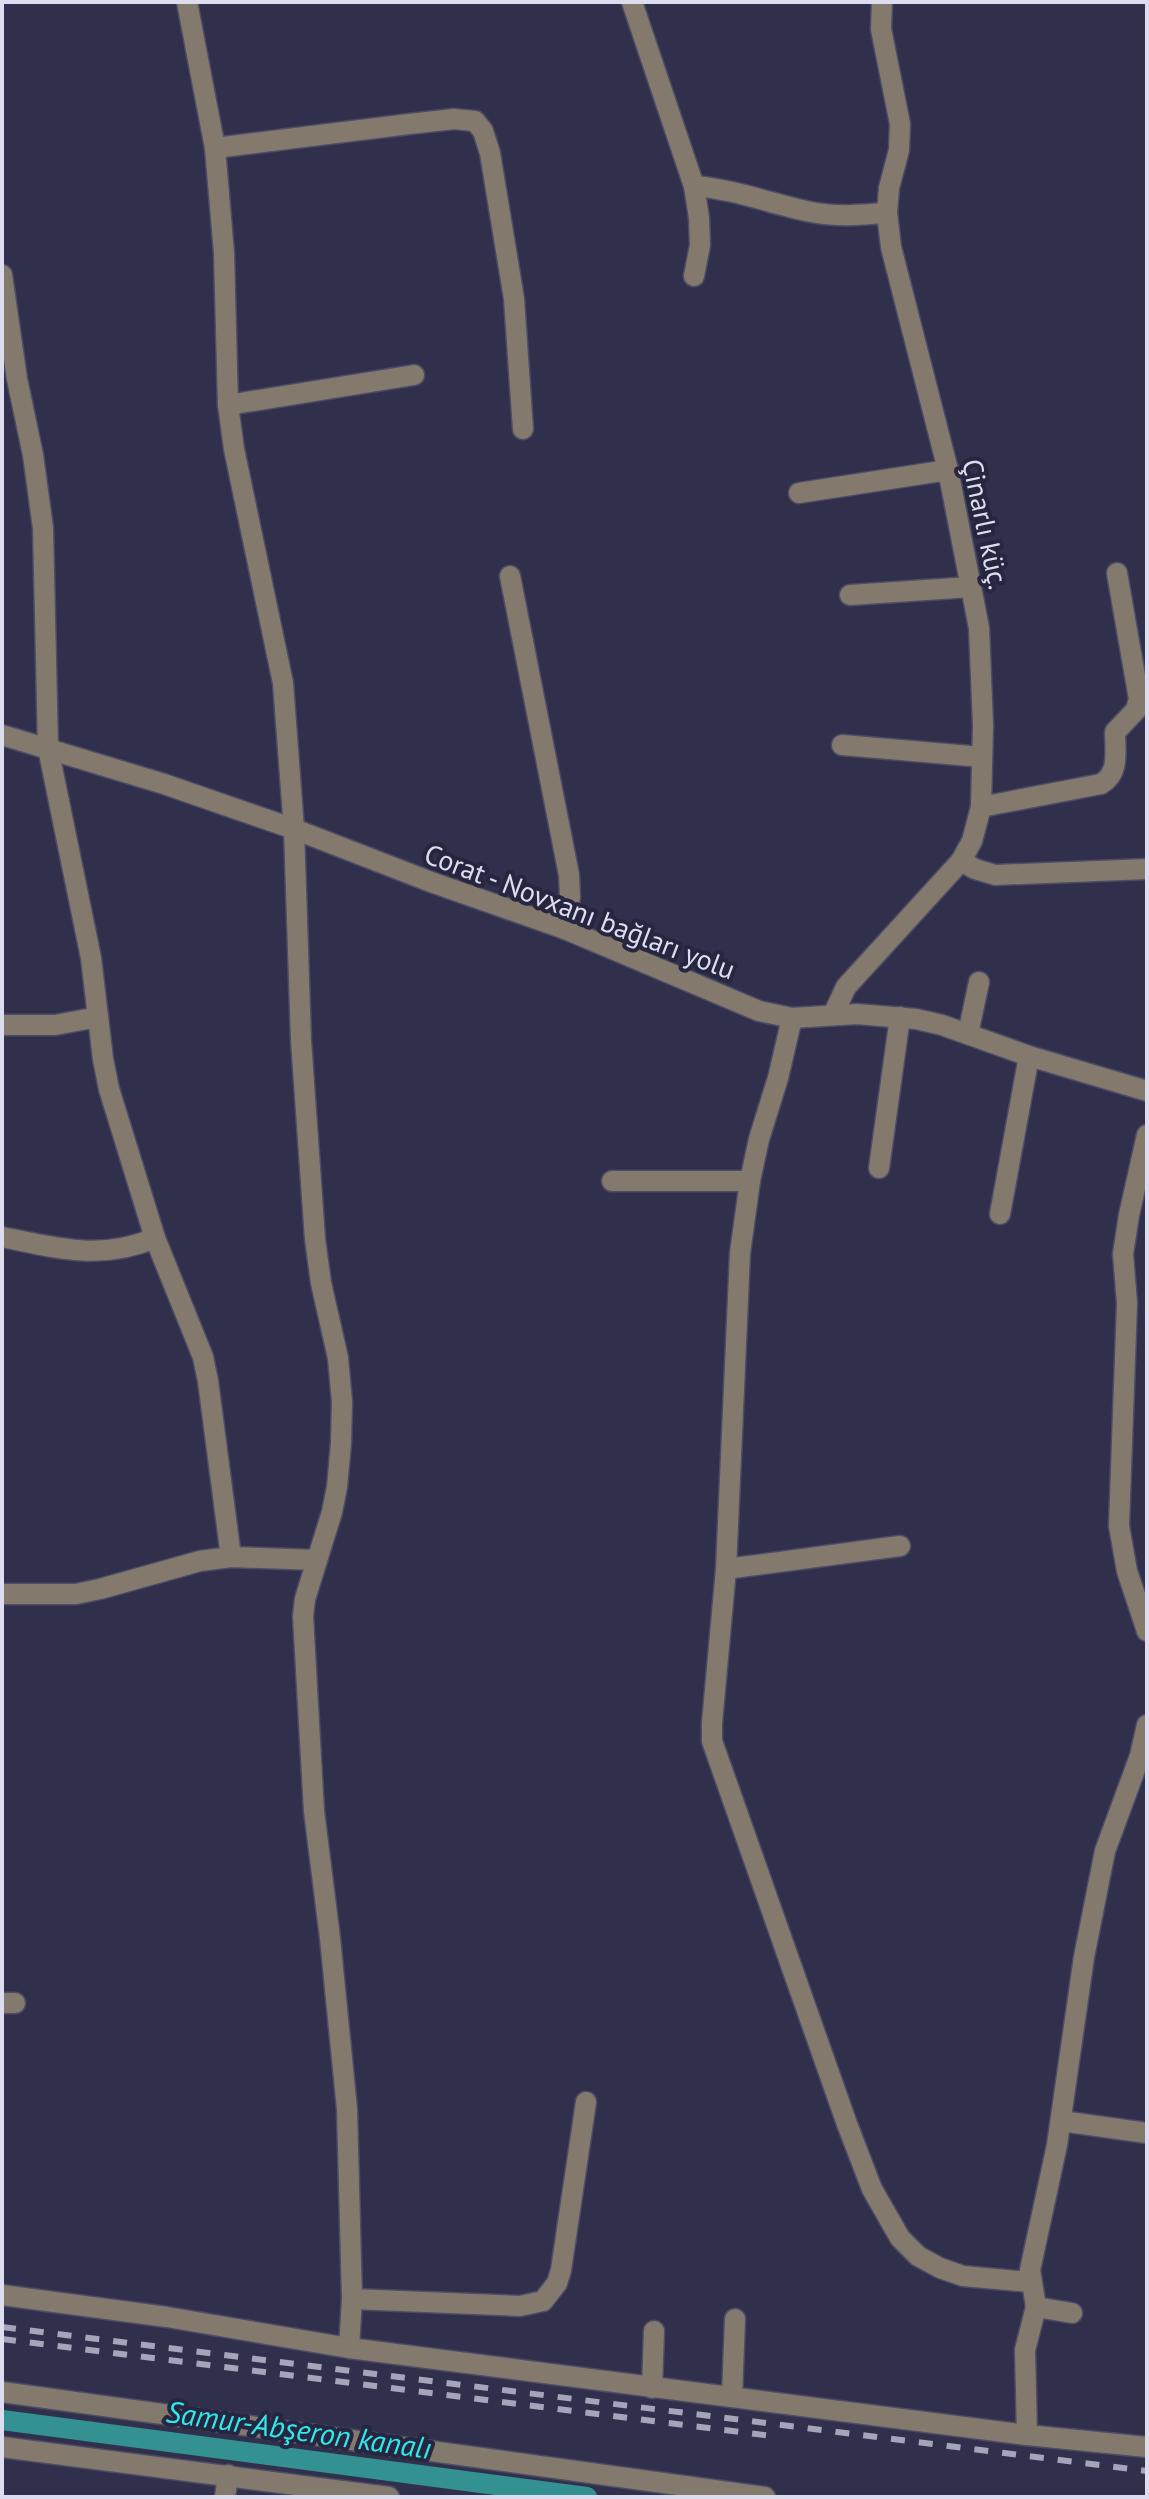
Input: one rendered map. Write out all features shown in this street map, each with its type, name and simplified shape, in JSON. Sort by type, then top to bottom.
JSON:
[{"type":"street","points":[[187,2],[215,148],[224,253],[228,405],[234,449],[283,683],[294,829],[301,1040],[315,1239],[321,1283],[338,1358],[342,1402],[337,1487],[303,1616],[309,1754],[347,2109],[352,2299],[349,2348]]},
{"type":"street","points":[[632,2],[694,186],[700,245],[694,276]]},
{"type":"street","name":"Çinarlı küç.","points":[[833,1015],[846,987],[961,861],[972,841],[981,807],[981,653],[971,587],[948,470],[891,247],[887,213],[889,188],[899,150],[900,124],[884,44],[882,2]]},
{"type":"street","points":[[215,148],[424,122],[454,119],[475,121],[483,131],[490,153],[514,299],[523,429]]},
{"type":"street","points":[[694,186],[715,187],[812,212],[842,216],[887,213]]},
{"type":"street","points":[[2,275],[43,528],[48,748],[91,958],[109,1089],[155,1238],[203,1357],[231,1557]]},
{"type":"street","points":[[228,405],[414,375]]},
{"type":"street","points":[[799,493],[948,470]]},
{"type":"street","points":[[981,807],[1101,784],[1114,771],[1115,732],[1136,710],[1139,699],[1117,573]]},
{"type":"street","points":[[510,576],[569,875],[570,897],[565,929]]},
{"type":"street","points":[[850,595],[971,587]]},
{"type":"street","name":"Corat - Novxanı bağları yolu","points":[[2,735],[164,784],[294,829],[565,929],[759,1011],[792,1018],[857,1014],[900,1017],[942,1025],[1029,1056],[1147,1091]]},
{"type":"street","points":[[842,745],[982,757]]},
{"type":"street","points":[[961,861],[995,875],[1147,869]]},
{"type":"street","points":[[968,1034],[979,982]]},
{"type":"street","points":[[2,1025],[55,1025],[98,1017]]},
{"type":"street","points":[[879,1168],[900,1017]]},
{"type":"street","points":[[792,1018],[759,1139],[740,1253],[726,1569],[712,1741],[847,2124],[872,2189],[900,2238],[918,2256],[963,2276],[1030,2282]]},
{"type":"street","points":[[1000,1214],[1029,1056]]},
{"type":"street","points":[[1147,1135],[1123,1254],[1127,1303],[1119,1526],[1127,1571],[1147,1631]]},
{"type":"street","points":[[612,1181],[750,1181]]},
{"type":"street","points":[[2,1237],[69,1250],[99,1252],[135,1247],[155,1238]]},
{"type":"street","points":[[726,1569],[900,1546]]},
{"type":"street","points":[[2,1594],[76,1594],[200,1561],[231,1557],[317,1560]]},
{"type":"street","points":[[1027,2435],[1025,2350],[1036,2307],[1030,2270],[1061,2121],[1084,1957],[1105,1851],[1140,1756],[1147,1725]]},
{"type":"street","points":[[352,2299],[520,2306],[543,2301],[557,2283],[561,2270],[586,2102]]},
{"type":"street","points":[[1061,2121],[1147,2133]]},
{"type":"street","points":[[2,2295],[167,2317],[349,2348],[1027,2435],[1147,2447]]},
{"type":"street","points":[[1036,2307],[1072,2313]]},
{"type":"street","points":[[732,2397],[735,2319]]},
{"type":"street","points":[[652,2388],[654,2331]]},
{"type":"street","points":[[2,2392],[765,2497]]},
{"type":"street","points":[[2,2447],[389,2497]]},
{"type":"street","points":[[225,2497],[228,2475]]},
{"type":"waterway","name":"Samur-Abşeron kanalı","points":[[2,2420],[587,2497]]},
{"type":"railway","points":[[2,2327],[1147,2471]]},
{"type":"railway","points":[[2,2339],[772,2436]]}]
